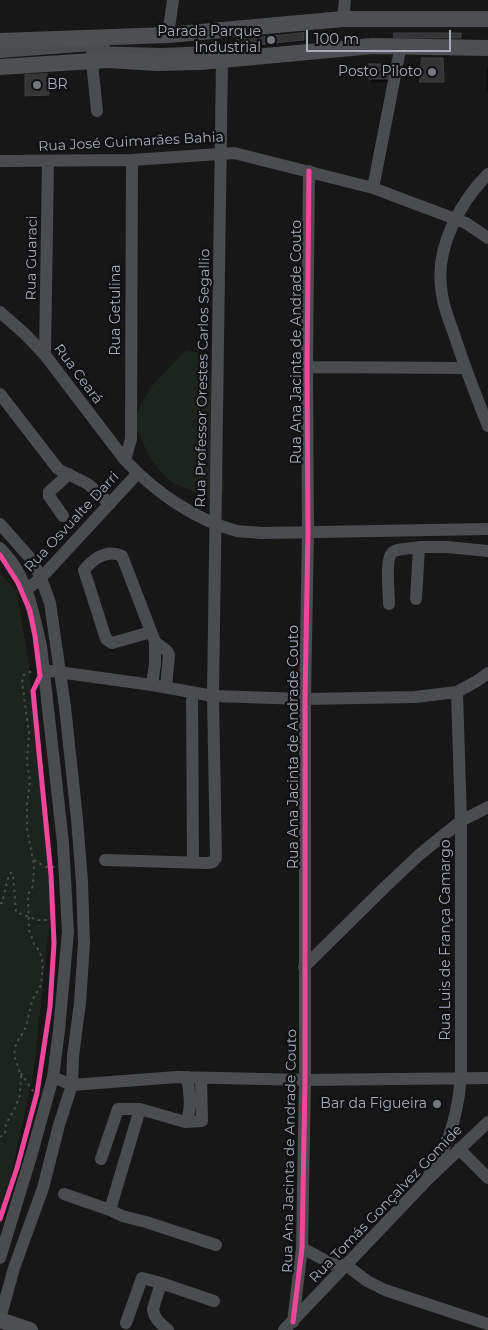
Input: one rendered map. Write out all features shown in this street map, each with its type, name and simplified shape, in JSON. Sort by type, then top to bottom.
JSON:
[{"type":"main road","points":[[0,41],[168,35],[343,20],[488,19]]},
{"type":"main road","points":[[0,67],[108,60],[157,63],[222,60],[373,46],[488,48]]},
{"type":"main road","points":[[0,1320],[30,1330]]},
{"type":"street","points":[[168,35],[173,0]]},
{"type":"street","points":[[343,20],[345,0]]},
{"type":"street","points":[[0,52],[116,42],[168,41],[366,23],[488,26]]},
{"type":"street","points":[[0,58],[78,52],[203,53],[303,44],[380,41],[488,41]]},
{"type":"street","points":[[373,188],[401,45]]},
{"type":"street","name":"Rua Professor Orestes Carlos Segallio","points":[[192,862],[213,862],[216,858],[213,696],[222,60]]},
{"type":"street","points":[[92,62],[97,111]]},
{"type":"street","name":"Rua José Guimarães Bahia","points":[[0,161],[132,160],[221,152],[252,156],[373,188],[466,223],[488,238]]},
{"type":"street","name":"Rua Getulina","points":[[125,460],[131,439],[132,160]]},
{"type":"street","name":"Rua Guaraci","points":[[45,355],[48,162]]},
{"type":"street","name":"Rua Ana Jacinta de Andrade Couto","points":[[289,1326],[302,1248],[305,1080],[305,699],[308,532],[309,171]]},
{"type":"street","points":[[488,174],[468,196],[455,219],[441,261],[440,286],[446,312],[465,368],[488,426]]},
{"type":"street","name":"Rua Ceará","points":[[0,312],[45,355],[125,460],[138,473],[166,496],[186,509],[215,523],[246,532],[488,529]]},
{"type":"street","points":[[307,367],[465,368]]},
{"type":"street","points":[[0,394],[52,464],[74,477],[83,489],[108,508]]},
{"type":"street","name":"Rua Osvualte Darri","points":[[26,590],[41,578],[108,508],[138,473]]},
{"type":"street","points":[[63,516],[49,496],[49,492],[74,477]]},
{"type":"street","points":[[0,524],[31,560],[41,578],[50,603],[77,819],[84,943],[72,1085],[42,1188],[14,1268],[0,1320]]},
{"type":"street","points":[[389,604],[388,561],[390,554],[394,551],[419,547],[447,547],[488,551]]},
{"type":"street","points":[[416,599],[419,547]]},
{"type":"street","points":[[0,548],[17,569],[35,617],[40,672],[65,867],[68,932],[60,1030],[52,1077],[32,1153],[0,1258]]},
{"type":"street","points":[[152,685],[155,664],[153,637],[122,556],[115,553],[106,553],[93,561],[84,570],[106,639],[112,643],[153,637]]},
{"type":"street","points":[[153,637],[169,655],[166,687]]},
{"type":"street","points":[[40,672],[59,671],[213,696],[305,699],[416,697],[457,692],[488,673]]},
{"type":"street","points":[[105,860],[192,862],[192,692]]},
{"type":"street","name":"Rua Luis de França Camargo","points":[[426,1181],[447,1142],[460,1090],[461,1077],[460,821],[457,692]]},
{"type":"street","points":[[304,968],[384,888],[432,844],[460,821],[488,807]]},
{"type":"street","points":[[52,1077],[72,1085],[187,1077],[305,1080],[488,1078]]},
{"type":"street","points":[[185,1122],[188,1108],[187,1077]]},
{"type":"street","points":[[101,1159],[118,1109],[140,1109],[185,1122],[202,1121],[201,1078]]},
{"type":"street","points":[[110,1210],[140,1109]]},
{"type":"street","name":"Rua Tomás Gonçalvez Gomide","points":[[289,1326],[426,1181],[488,1122]]},
{"type":"street","points":[[459,1149],[488,1178]]},
{"type":"street","points":[[64,1194],[122,1216],[216,1245]]},
{"type":"street","points":[[302,1248],[332,1264],[346,1265],[366,1281],[384,1290],[488,1327]]},
{"type":"street","points":[[126,1323],[142,1278],[214,1301]]},
{"type":"street","points":[[161,1284],[153,1313],[168,1330]]},
{"type":"path","points":[[0,1137],[5,1134],[6,1124],[16,1108],[20,1095],[21,1076],[14,1056],[16,1044],[26,1027],[32,1000],[41,985],[43,964],[40,952],[31,938],[29,915],[28,894],[32,886],[33,859],[27,829],[27,805],[30,789],[27,762],[29,733],[22,682],[26,673],[31,671],[40,672]]},
{"type":"path","points":[[50,858],[51,875]]},
{"type":"path","points":[[33,859],[46,867],[65,867]]},
{"type":"path","points":[[0,904],[2,903],[8,874],[11,873],[13,874],[15,909],[19,913],[29,915],[38,920],[53,920]]},
{"type":"path","points":[[52,911],[53,928]]},
{"type":"path","points":[[36,1097],[39,1083]]},
{"type":"shaded area","points":[[186,350],[203,354],[209,368],[224,485],[221,504],[171,482],[150,458],[137,430],[137,414],[143,400],[151,387]]},
{"type":"shaded area","points":[[0,574],[17,591],[30,672],[51,907],[34,1070],[0,1227]]},
{"type":"building","name":"Parada Parque Industrial","points":[[304,33],[304,40],[238,47],[237,40]]},
{"type":"building","points":[[394,33],[461,33],[461,38],[394,38]]},
{"type":"building","name":"Posto Piloto","points":[[422,58],[443,58],[444,82],[420,82]]},
{"type":"building","points":[[368,64],[388,64],[389,79],[369,79]]},
{"type":"building","name":"BR","points":[[47,74],[49,95],[25,96],[25,75]]},
{"type":"cycle path","points":[[293,1322],[302,1248],[305,1080],[305,699],[308,532],[309,171]]},
{"type":"cycle path","points":[[0,555],[18,583],[30,611],[35,636],[40,676],[33,691],[51,875],[54,943],[50,1007],[37,1093],[17,1168],[0,1219]]},
{"type":"place","name":"Parada Parque Industrial","points":[[271,40]]},
{"type":"place","name":"Posto Piloto","points":[[432,72]]},
{"type":"place","name":"BR","points":[[37,85]]},
{"type":"place","name":"Bar da Figueira","points":[[437,1104]]}]
